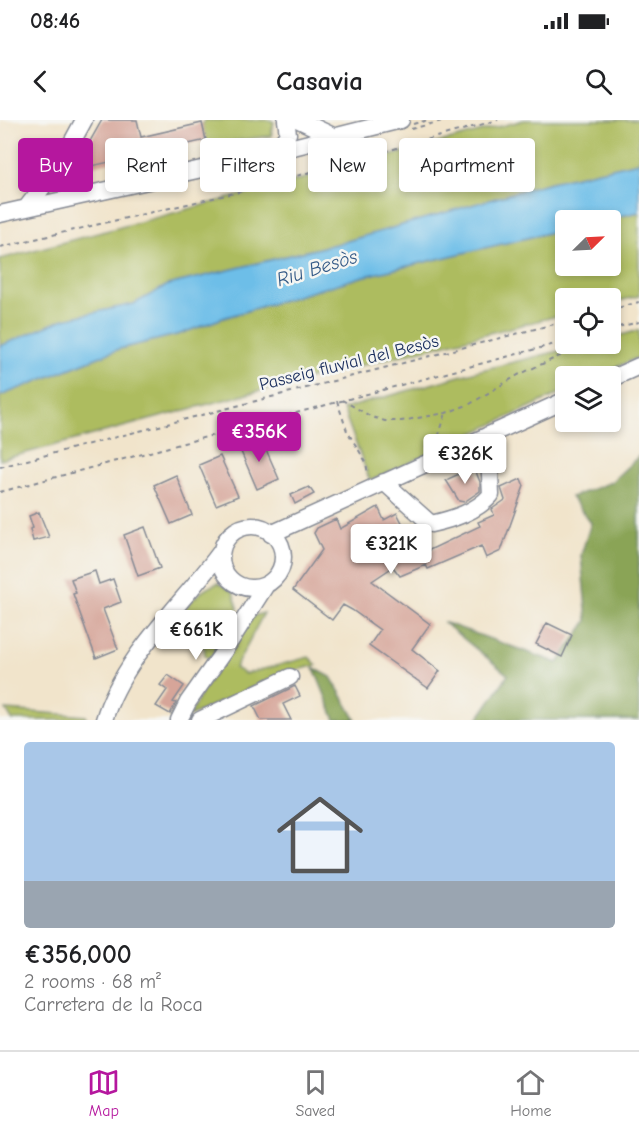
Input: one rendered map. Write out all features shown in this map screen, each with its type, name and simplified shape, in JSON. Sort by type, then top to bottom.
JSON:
[{"type":"street","points":[[74,138],[84,120]]},
{"type":"street","points":[[285,120],[288,134],[285,138]]},
{"type":"street","points":[[299,120],[333,136]]},
{"type":"street","points":[[296,146],[401,120]]},
{"type":"street","points":[[0,214],[200,169]]},
{"type":"street","points":[[27,207],[39,192]]},
{"type":"street","points":[[63,192],[66,200]]},
{"type":"street","points":[[621,374],[639,366]]},
{"type":"street","points":[[272,534],[378,481],[555,405]]},
{"type":"street","points":[[378,481],[431,524],[468,512],[482,505],[491,495],[488,435]]},
{"type":"street","points":[[282,550],[312,515]]},
{"type":"street","points":[[104,720],[132,664],[189,590],[202,578],[228,538],[246,527],[259,528],[272,534],[278,541],[283,560],[274,579],[266,585],[257,588],[244,587],[226,574],[222,566],[222,550]]},
{"type":"street","points":[[202,578],[226,574]]},
{"type":"street","points":[[179,720],[192,695],[261,596],[266,585]]},
{"type":"street","points":[[244,587],[245,617]]},
{"type":"street","points":[[200,720],[290,676]]},
{"type":"path","points":[[0,247],[235,193],[498,120]]},
{"type":"path","points":[[621,307],[639,302]]},
{"type":"path","points":[[621,326],[639,322]]},
{"type":"path","name":"Passeig fluvial del Besòs","points":[[0,467],[555,324]]},
{"type":"path","points":[[0,492],[555,344]]},
{"type":"path","points":[[342,400],[372,417],[386,421],[446,413],[470,404],[518,375],[564,354]]},
{"type":"path","points":[[337,401],[347,430],[366,462],[366,472],[378,481]]},
{"type":"green space","points":[[205,120],[270,120],[274,122],[271,136],[257,138],[205,138],[202,125]]},
{"type":"green space","points":[[524,120],[639,120],[639,162],[535,187],[535,138],[456,138]]},
{"type":"green space","points":[[399,153],[399,192],[516,192],[344,242],[168,285],[134,304],[64,319],[0,346],[0,259],[253,192],[296,192],[296,180],[308,177],[308,192],[387,192],[387,156]]},
{"type":"green space","points":[[639,212],[639,296],[621,300],[621,288],[555,288],[555,317],[216,402],[0,460],[0,396],[119,349],[180,334],[223,318],[361,277],[555,231],[555,276],[621,276],[621,216]]},
{"type":"green space","points":[[639,330],[639,357],[619,366],[555,366],[555,396],[370,481],[343,409],[477,371],[555,352],[555,354],[621,354],[621,335]]},
{"type":"green space","points":[[639,456],[639,720],[477,720],[508,675],[443,622],[558,663],[587,621],[581,555],[591,523],[571,497],[611,482]]},
{"type":"green space","points":[[218,583],[233,592],[238,608],[210,659],[205,655],[204,646],[170,627],[197,596]]},
{"type":"green space","points":[[264,613],[235,668],[245,674],[309,657],[317,665],[282,674],[189,716],[206,686],[253,616]]},
{"type":"green space","points":[[314,668],[331,677],[356,720],[335,720]]},
{"type":"green space","points":[[6,710],[86,716],[86,720],[12,720]]},
{"type":"water","name":"Riu Besòs","points":[[639,162],[639,212],[621,216],[621,210],[555,210],[555,231],[361,277],[223,318],[180,334],[119,349],[0,396],[0,346],[64,319],[134,304],[168,285],[344,242],[516,192],[535,192],[535,187]]},
{"type":"building","points":[[102,120],[137,120],[141,137],[202,123],[206,138],[200,138],[200,141],[188,144],[188,138],[105,138],[105,163],[93,166],[92,138]]},
{"type":"building","points":[[261,438],[279,479],[257,489],[239,447]]},
{"type":"building","points":[[220,456],[238,496],[216,505],[199,465]]},
{"type":"building","points":[[474,467],[480,482],[480,491],[464,502],[459,501],[446,480]]},
{"type":"building","points":[[176,475],[192,515],[171,524],[154,485]]},
{"type":"building","points":[[521,479],[524,486],[501,551],[486,558],[481,546],[428,569],[426,565],[400,576],[393,567],[372,581],[430,624],[412,649],[440,671],[428,688],[369,646],[380,630],[343,605],[332,620],[293,590],[322,550],[314,533],[317,528],[336,519],[340,529],[378,507],[384,520],[397,513],[419,555],[480,526],[478,522],[494,515],[492,509],[505,500],[501,488]]},
{"type":"building","points":[[309,487],[314,494],[295,504],[291,495]]},
{"type":"building","points":[[39,512],[49,537],[33,541],[30,529],[33,528],[29,516]]},
{"type":"building","points":[[145,527],[160,568],[138,576],[124,535]]},
{"type":"building","points":[[95,571],[99,584],[113,579],[121,602],[103,609],[118,649],[96,658],[73,594],[76,593],[71,579]]},
{"type":"building","points":[[547,623],[572,635],[562,657],[536,644]]},
{"type":"building","points":[[168,675],[184,686],[173,702],[176,703],[170,714],[156,706],[167,690],[160,685]]},
{"type":"building","points":[[295,686],[300,696],[283,704],[291,720],[261,720],[254,706]]}]
